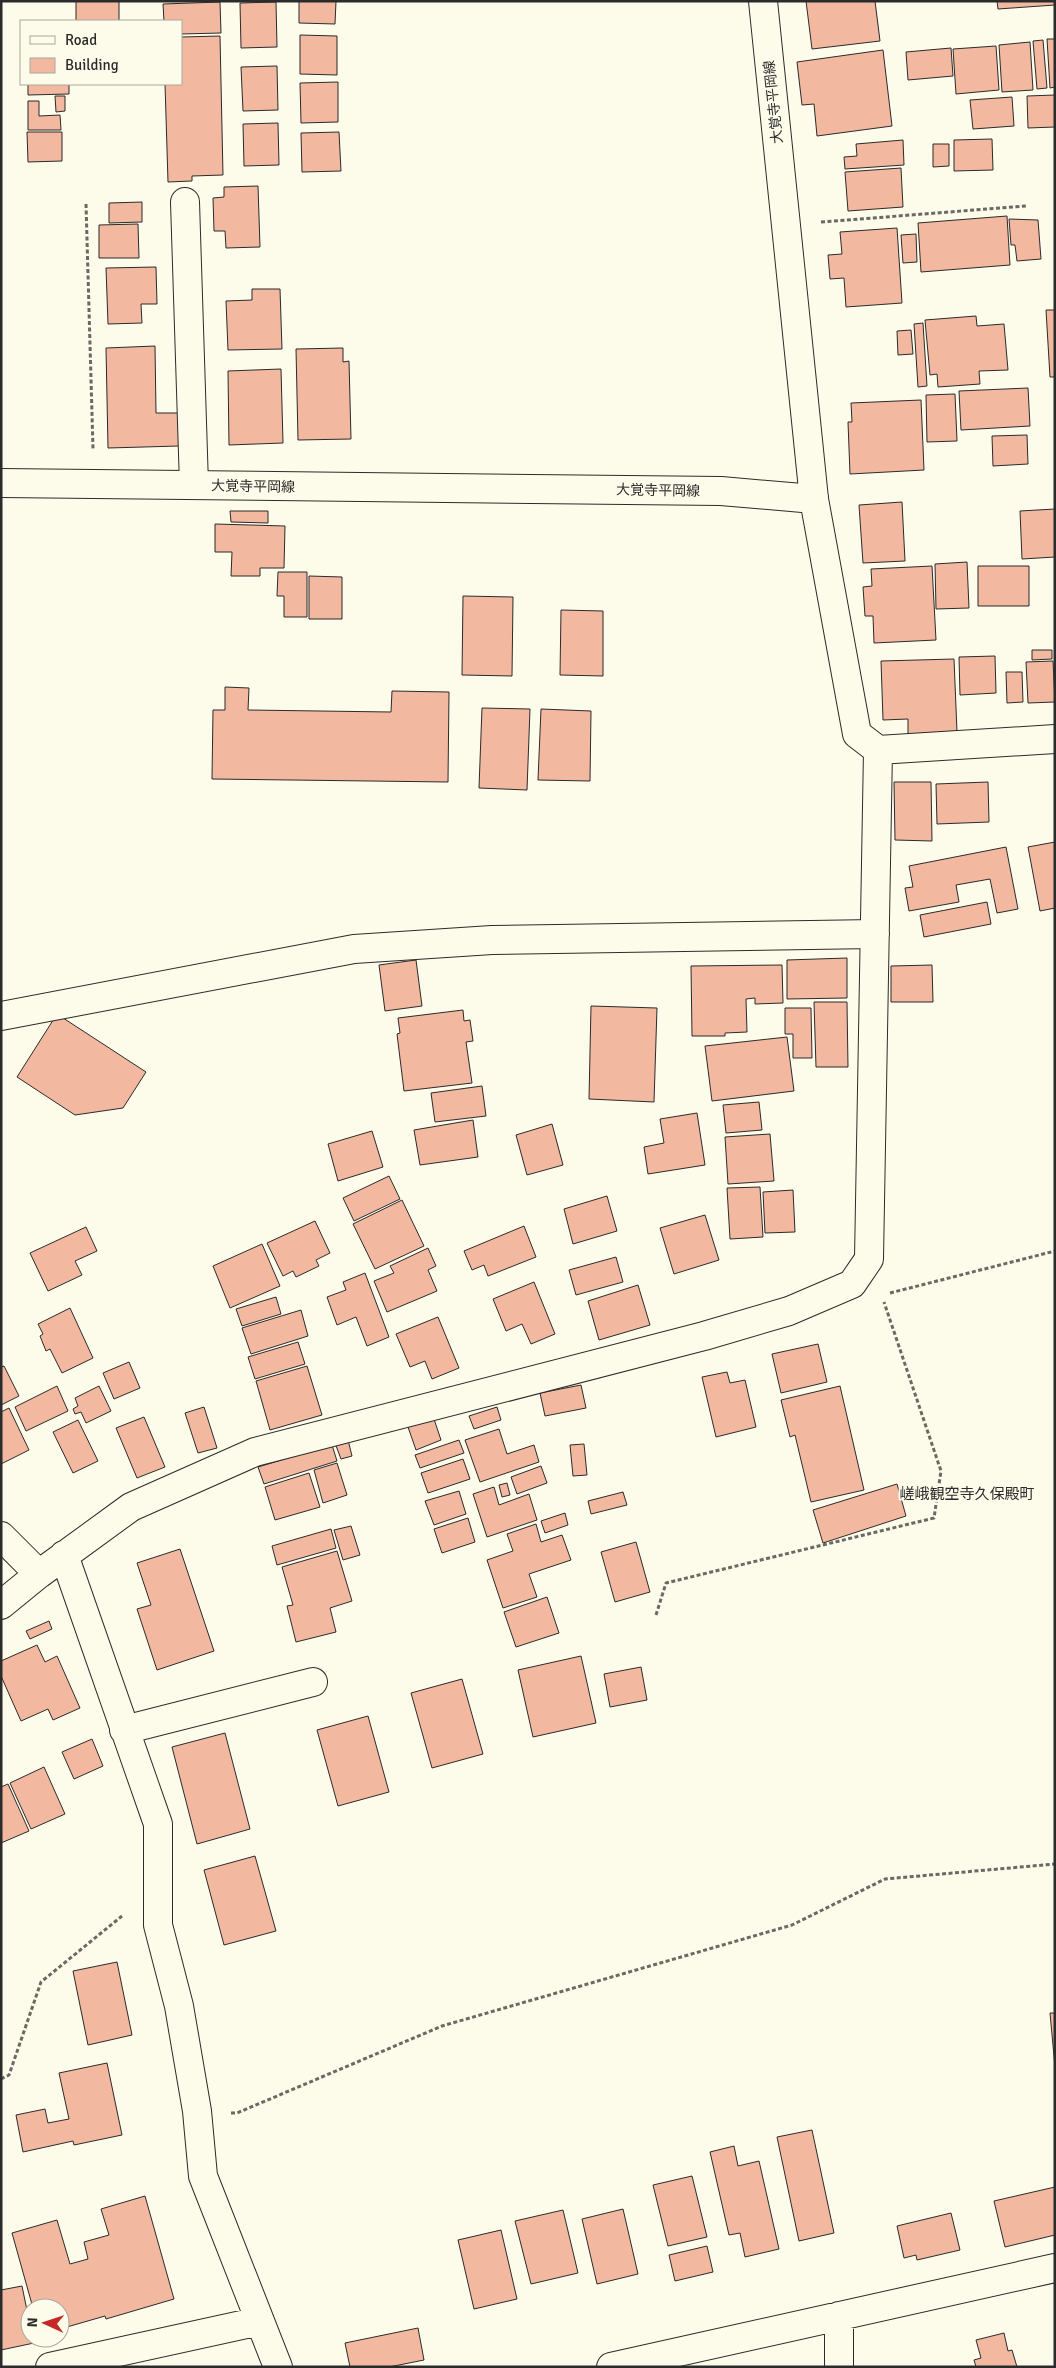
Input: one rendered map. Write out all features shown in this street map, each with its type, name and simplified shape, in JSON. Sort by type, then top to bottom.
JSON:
[{"type":"street","name":"大覚寺平岡線","points":[[1,483],[721,491],[814,499],[763,1]]},
{"type":"street","points":[[185,202],[194,486]]},
{"type":"street","points":[[814,499],[857,734],[878,750],[1055,739]]},
{"type":"street","points":[[1,1605],[64,1555],[131,1507],[255,1452],[704,1336],[789,1311],[852,1284],[869,1259],[878,750]]},
{"type":"street","points":[[1,1016],[354,949],[492,940],[875,934]]},
{"type":"street","points":[[1,1536],[39,1574]]},
{"type":"street","points":[[64,1555],[158,1824],[158,1925],[179,2006],[197,2111],[203,2176],[278,2367]]},
{"type":"street","points":[[124,1730],[313,1682]]},
{"type":"street","points":[[611,2367],[1055,2268]]},
{"type":"street","points":[[839,2316],[839,2367]]},
{"type":"street","points":[[50,2367],[260,2321]]},
{"type":"path","points":[[86,204],[94,484]]},
{"type":"path","points":[[786,225],[1026,206]]},
{"type":"path","points":[[656,1615],[666,1583],[934,1518],[941,1471],[882,1295],[1055,1252]]},
{"type":"path","points":[[197,2111],[237,2113],[442,2026],[792,1925],[885,1878],[1055,1864]]},
{"type":"path","points":[[1,2079],[9,2075],[41,1982],[158,1888]]},
{"type":"building","points":[[76,1],[119,1],[119,20],[76,20]]},
{"type":"building","points":[[299,1],[336,1],[335,24],[299,23]]},
{"type":"building","points":[[806,1],[875,1],[880,41],[812,49]]},
{"type":"building","points":[[997,1],[1055,1],[1055,5],[998,9]]},
{"type":"building","points":[[220,2],[221,33],[182,34],[182,20],[164,20],[163,4]]},
{"type":"building","points":[[276,2],[277,47],[241,48],[240,3]]},
{"type":"building","points":[[300,35],[337,36],[337,75],[300,74]]},
{"type":"building","points":[[220,36],[223,175],[192,176],[192,181],[168,182],[165,85],[182,85],[182,37]]},
{"type":"building","points":[[1047,39],[1055,39],[1055,87],[1050,88]]},
{"type":"building","points":[[1043,40],[1047,88],[1037,89],[1033,41]]},
{"type":"building","points":[[1030,42],[1033,90],[1002,92],[999,45]]},
{"type":"building","points":[[996,46],[999,90],[956,94],[953,49]]},
{"type":"building","points":[[951,48],[953,76],[908,80],[906,52]]},
{"type":"building","points":[[883,50],[892,126],[817,136],[814,104],[802,105],[797,62]]},
{"type":"building","points":[[277,66],[278,110],[243,111],[241,67]]},
{"type":"building","points":[[338,82],[338,122],[301,123],[300,83]]},
{"type":"building","points":[[28,85],[69,85],[69,94],[28,95]]},
{"type":"building","points":[[1055,95],[1055,127],[1028,128],[1027,96]]},
{"type":"building","points":[[55,96],[65,96],[65,111],[56,112]]},
{"type":"building","points":[[1012,97],[1014,126],[973,129],[970,100]]},
{"type":"building","points":[[28,101],[39,101],[39,116],[60,115],[61,130],[28,130]]},
{"type":"building","points":[[278,123],[279,165],[244,166],[243,124]]},
{"type":"building","points":[[27,132],[62,132],[62,161],[28,162]]},
{"type":"building","points":[[339,132],[341,171],[302,172],[301,133]]},
{"type":"building","points":[[992,139],[993,170],[954,171],[954,140]]},
{"type":"building","points":[[903,140],[904,165],[845,169],[844,157],[857,156],[856,144]]},
{"type":"building","points":[[933,144],[949,144],[949,166],[933,167]]},
{"type":"building","points":[[901,168],[903,207],[848,211],[845,172]]},
{"type":"building","points":[[258,186],[260,247],[226,248],[225,231],[214,231],[213,198],[224,197],[224,187]]},
{"type":"building","points":[[142,202],[142,222],[109,223],[109,203]]},
{"type":"building","points":[[1007,216],[1010,265],[921,272],[918,223]]},
{"type":"building","points":[[1009,219],[1038,220],[1041,259],[1017,261],[1015,245],[1011,245]]},
{"type":"building","points":[[138,224],[139,258],[99,258],[99,225]]},
{"type":"building","points":[[897,228],[902,303],[846,307],[844,278],[830,279],[828,255],[842,254],[840,232]]},
{"type":"building","points":[[916,234],[917,262],[903,263],[901,235]]},
{"type":"building","points":[[156,267],[157,304],[141,304],[142,323],[108,324],[106,268]]},
{"type":"building","points":[[252,289],[280,289],[282,349],[228,350],[226,301],[252,300]]},
{"type":"building","points":[[1046,310],[1055,310],[1055,377],[1050,377]]},
{"type":"building","points":[[976,316],[977,326],[1004,324],[1008,370],[979,371],[980,384],[938,387],[937,374],[930,375],[925,320]]},
{"type":"building","points":[[923,323],[927,386],[918,387],[914,324]]},
{"type":"building","points":[[911,330],[913,354],[898,355],[897,331]]},
{"type":"building","points":[[155,346],[156,413],[178,413],[179,446],[108,448],[106,348]]},
{"type":"building","points":[[343,348],[343,362],[349,361],[351,439],[298,440],[296,349]]},
{"type":"building","points":[[281,369],[283,443],[229,445],[228,371]]},
{"type":"building","points":[[1028,388],[1030,426],[961,430],[959,391]]},
{"type":"building","points":[[955,394],[957,441],[927,442],[926,395]]},
{"type":"building","points":[[921,400],[924,470],[850,474],[848,422],[852,422],[851,403]]},
{"type":"building","points":[[1027,435],[1028,464],[993,466],[992,436]]},
{"type":"building","points":[[902,502],[905,561],[863,563],[859,505]]},
{"type":"building","points":[[1055,509],[1055,557],[1022,559],[1020,511]]},
{"type":"building","points":[[230,511],[268,511],[268,523],[231,522]]},
{"type":"building","points":[[215,524],[285,526],[284,568],[260,568],[260,576],[231,576],[232,552],[215,552]]},
{"type":"building","points":[[967,562],[969,608],[936,609],[935,564]]},
{"type":"building","points":[[932,566],[936,640],[874,643],[873,616],[865,616],[863,587],[872,586],[871,569]]},
{"type":"building","points":[[978,566],[1029,566],[1029,606],[978,606]]},
{"type":"building","points":[[278,572],[307,572],[307,617],[284,617],[284,596],[277,596]]},
{"type":"building","points":[[309,576],[342,577],[342,619],[309,619]]},
{"type":"building","points":[[463,596],[513,597],[512,676],[462,675]]},
{"type":"building","points":[[561,610],[603,611],[603,676],[560,675]]},
{"type":"building","points":[[1032,650],[1052,650],[1052,659],[1032,660]]},
{"type":"building","points":[[995,656],[996,693],[960,695],[959,657]]},
{"type":"building","points":[[954,659],[957,732],[908,734],[908,719],[883,720],[881,661]]},
{"type":"building","points":[[1053,661],[1055,702],[1028,703],[1026,662]]},
{"type":"building","points":[[1006,672],[1022,672],[1023,702],[1007,703]]},
{"type":"building","points":[[225,687],[249,688],[248,710],[391,712],[392,691],[449,692],[448,782],[212,779],[213,710],[225,710]]},
{"type":"building","points":[[482,708],[530,709],[527,790],[479,788]]},
{"type":"building","points":[[541,709],[591,711],[590,781],[538,780]]},
{"type":"building","points":[[894,782],[931,782],[932,841],[895,840]]},
{"type":"building","points":[[988,782],[989,822],[937,824],[936,784]]},
{"type":"building","points":[[1055,842],[1055,908],[1040,911],[1028,847]]},
{"type":"building","points":[[1006,847],[1018,909],[997,913],[990,879],[956,885],[959,902],[909,911],[905,888],[913,887],[909,866]]},
{"type":"building","points":[[987,902],[991,924],[924,937],[920,915]]},
{"type":"building","points":[[847,958],[847,998],[787,999],[787,960]]},
{"type":"building","points":[[416,960],[422,1006],[385,1011],[379,965]]},
{"type":"building","points":[[782,965],[783,1003],[755,1004],[755,998],[746,999],[747,1032],[725,1033],[725,1036],[692,1036],[691,966]]},
{"type":"building","points":[[932,965],[933,1002],[891,1002],[891,966]]},
{"type":"building","points":[[814,1002],[847,1002],[848,1067],[816,1067]]},
{"type":"building","points":[[591,1006],[657,1008],[654,1102],[589,1099]]},
{"type":"building","points":[[785,1008],[811,1008],[812,1058],[793,1058],[793,1034],[785,1034]]},
{"type":"building","points":[[463,1010],[464,1021],[470,1020],[473,1041],[466,1042],[472,1083],[404,1091],[397,1034],[400,1033],[398,1018]]},
{"type":"building","points":[[57,1014],[146,1072],[123,1108],[75,1115],[17,1077]]},
{"type":"building","points":[[787,1037],[794,1091],[712,1101],[705,1046]]},
{"type":"building","points":[[482,1086],[486,1116],[435,1122],[431,1093]]},
{"type":"building","points":[[759,1102],[762,1130],[726,1133],[723,1105]]},
{"type":"building","points":[[697,1113],[705,1165],[648,1174],[644,1147],[664,1143],[660,1119]]},
{"type":"building","points":[[473,1120],[478,1157],[420,1165],[414,1130]]},
{"type":"building","points":[[552,1124],[563,1165],[527,1175],[516,1135]]},
{"type":"building","points":[[372,1131],[383,1167],[338,1181],[328,1144]]},
{"type":"building","points":[[770,1134],[774,1181],[728,1184],[725,1137]]},
{"type":"building","points":[[389,1176],[400,1199],[354,1221],[343,1198]]},
{"type":"building","points":[[760,1187],[763,1237],[730,1239],[727,1188]]},
{"type":"building","points":[[793,1190],[795,1232],[765,1233],[763,1192]]},
{"type":"building","points":[[607,1196],[617,1231],[573,1244],[564,1209]]},
{"type":"building","points":[[402,1200],[424,1246],[375,1269],[353,1224]]},
{"type":"building","points":[[705,1215],[719,1260],[674,1274],[660,1228]]},
{"type":"building","points":[[315,1221],[330,1253],[316,1260],[319,1266],[296,1277],[293,1271],[283,1276],[267,1243]]},
{"type":"building","points":[[524,1226],[536,1257],[488,1276],[484,1265],[472,1270],[464,1251]]},
{"type":"building","points":[[86,1227],[97,1251],[75,1261],[82,1275],[48,1291],[30,1253]]},
{"type":"building","points":[[262,1244],[280,1286],[230,1308],[213,1266]]},
{"type":"building","points":[[428,1248],[436,1266],[428,1270],[437,1291],[387,1312],[374,1281],[394,1273],[390,1266]]},
{"type":"building","points":[[616,1257],[623,1282],[576,1295],[569,1270]]},
{"type":"building","points":[[365,1273],[389,1337],[367,1346],[356,1317],[337,1325],[327,1297],[346,1290],[343,1282]]},
{"type":"building","points":[[534,1282],[555,1334],[531,1344],[522,1324],[506,1331],[493,1299]]},
{"type":"building","points":[[638,1285],[650,1325],[599,1340],[588,1301]]},
{"type":"building","points":[[276,1297],[281,1314],[242,1326],[236,1309]]},
{"type":"building","points":[[70,1308],[93,1358],[62,1373],[50,1349],[46,1351],[40,1336],[43,1334],[38,1324]]},
{"type":"building","points":[[301,1310],[308,1336],[251,1354],[242,1328]]},
{"type":"building","points":[[438,1317],[459,1368],[432,1379],[425,1361],[410,1367],[396,1334]]},
{"type":"building","points":[[298,1342],[305,1364],[255,1379],[248,1357]]},
{"type":"building","points":[[818,1344],[827,1382],[781,1393],[772,1354]]},
{"type":"building","points":[[129,1362],[140,1388],[114,1399],[103,1373]]},
{"type":"building","points":[[4,1366],[19,1396],[1,1405],[1,1367]]},
{"type":"building","points":[[307,1366],[322,1415],[270,1430],[256,1381]]},
{"type":"building","points":[[727,1372],[730,1383],[745,1380],[756,1427],[716,1437],[702,1377]]},
{"type":"building","points":[[581,1385],[586,1408],[545,1416],[540,1393]]},
{"type":"building","points":[[57,1386],[68,1411],[26,1431],[15,1407]]},
{"type":"building","points":[[99,1386],[111,1411],[86,1423],[81,1412],[75,1414],[73,1409],[78,1406],[75,1398]]},
{"type":"building","points":[[840,1386],[864,1490],[811,1502],[795,1435],[790,1437],[781,1400]]},
{"type":"building","points":[[204,1407],[217,1448],[198,1453],[185,1413]]},
{"type":"building","points":[[497,1407],[501,1420],[474,1429],[469,1416]]},
{"type":"building","points":[[9,1408],[29,1450],[1,1464],[1,1412]]},
{"type":"building","points":[[144,1417],[165,1467],[137,1478],[116,1428]]},
{"type":"building","points":[[434,1419],[441,1440],[416,1450],[408,1427]]},
{"type":"building","points":[[78,1420],[98,1461],[73,1473],[53,1432]]},
{"type":"building","points":[[499,1429],[507,1454],[534,1445],[539,1462],[480,1482],[465,1440]]},
{"type":"building","points":[[348,1440],[352,1456],[341,1459],[335,1443]]},
{"type":"building","points":[[459,1440],[464,1453],[420,1468],[415,1455]]},
{"type":"building","points":[[584,1444],[587,1475],[573,1476],[570,1445]]},
{"type":"building","points":[[332,1445],[337,1461],[264,1484],[258,1467]]},
{"type":"building","points":[[463,1459],[470,1479],[428,1493],[421,1473]]},
{"type":"building","points":[[337,1463],[347,1495],[323,1503],[314,1470]]},
{"type":"building","points":[[541,1466],[547,1483],[517,1494],[511,1477]]},
{"type":"building","points":[[309,1473],[320,1507],[275,1520],[265,1487]]},
{"type":"building","points":[[507,1483],[510,1495],[502,1497],[499,1485]]},
{"type":"building","points":[[897,1484],[906,1516],[823,1543],[813,1510]]},
{"type":"building","points":[[494,1487],[499,1505],[529,1494],[537,1520],[487,1537],[473,1494]]},
{"type":"building","points":[[459,1491],[466,1514],[434,1525],[425,1501]]},
{"type":"building","points":[[623,1492],[627,1505],[591,1514],[588,1501]]},
{"type":"building","points":[[565,1513],[568,1525],[545,1533],[541,1521]]},
{"type":"building","points":[[468,1518],[475,1542],[442,1553],[434,1529]]},
{"type":"building","points":[[536,1524],[541,1542],[562,1535],[571,1560],[529,1574],[537,1597],[503,1608],[487,1560],[513,1551],[507,1534]]},
{"type":"building","points":[[351,1526],[360,1555],[343,1560],[334,1530]]},
{"type":"building","points":[[331,1529],[336,1548],[277,1565],[272,1546]]},
{"type":"building","points":[[636,1542],[650,1592],[615,1602],[601,1552]]},
{"type":"building","points":[[180,1549],[214,1651],[157,1670],[137,1609],[151,1605],[137,1563]]},
{"type":"building","points":[[337,1551],[352,1601],[330,1608],[336,1632],[296,1642],[287,1606],[293,1605],[282,1567]]},
{"type":"building","points":[[547,1597],[559,1633],[516,1647],[504,1612]]},
{"type":"building","points":[[49,1621],[52,1629],[30,1639],[26,1631]]},
{"type":"building","points":[[37,1645],[45,1662],[57,1656],[80,1708],[53,1720],[48,1709],[21,1721],[1,1676],[1,1661]]},
{"type":"building","points":[[581,1656],[596,1723],[533,1737],[518,1670]]},
{"type":"building","points":[[641,1667],[647,1700],[610,1707],[604,1674]]},
{"type":"building","points":[[462,1679],[483,1754],[432,1768],[411,1693]]},
{"type":"building","points":[[368,1716],[389,1792],[338,1806],[317,1730]]},
{"type":"building","points":[[225,1733],[250,1829],[197,1844],[172,1747]]},
{"type":"building","points":[[92,1739],[103,1766],[74,1779],[62,1752]]},
{"type":"building","points":[[44,1767],[65,1814],[31,1829],[10,1783]]},
{"type":"building","points":[[8,1784],[29,1831],[1,1843],[1,1787]]},
{"type":"building","points":[[255,1856],[276,1931],[224,1945],[204,1870]]},
{"type":"building","points":[[117,1962],[132,2035],[88,2045],[73,1971]]},
{"type":"building","points":[[1050,2013],[1055,2013],[1055,2067]]},
{"type":"building","points":[[107,2063],[122,2135],[74,2145],[73,2141],[23,2152],[16,2115],[45,2109],[48,2123],[69,2119],[59,2073]]},
{"type":"building","points":[[812,2130],[834,2233],[799,2241],[777,2137]]},
{"type":"building","points":[[734,2146],[738,2166],[759,2161],[779,2249],[745,2257],[740,2233],[729,2235],[710,2152]]},
{"type":"building","points":[[692,2176],[707,2237],[668,2246],[653,2185]]},
{"type":"building","points":[[1055,2187],[1055,2235],[1005,2247],[994,2201]]},
{"type":"building","points":[[145,2196],[174,2299],[106,2319],[105,2316],[70,2326],[70,2298],[30,2298],[12,2233],[57,2220],[70,2264],[88,2259],[84,2242],[109,2235],[101,2209]]},
{"type":"building","points":[[623,2209],[638,2274],[597,2284],[582,2219]]},
{"type":"building","points":[[563,2210],[578,2273],[531,2284],[515,2221]]},
{"type":"building","points":[[951,2213],[960,2250],[917,2260],[916,2255],[904,2258],[897,2226]]},
{"type":"building","points":[[501,2230],[517,2299],[474,2309],[458,2240]]},
{"type":"building","points":[[707,2246],[713,2272],[675,2281],[669,2255]]},
{"type":"building","points":[[22,2286],[24,2298],[20,2298],[20,2346],[1,2350],[1,2290]]},
{"type":"building","points":[[418,2328],[424,2360],[389,2367],[350,2367],[345,2343]]},
{"type":"building","points":[[1004,2333],[1008,2351],[1012,2350],[1017,2367],[976,2367],[974,2360],[981,2358],[976,2340]]},
{"type":"district","name":"嵯峨観空寺久保殿町","points":[[967,1494]]}]
